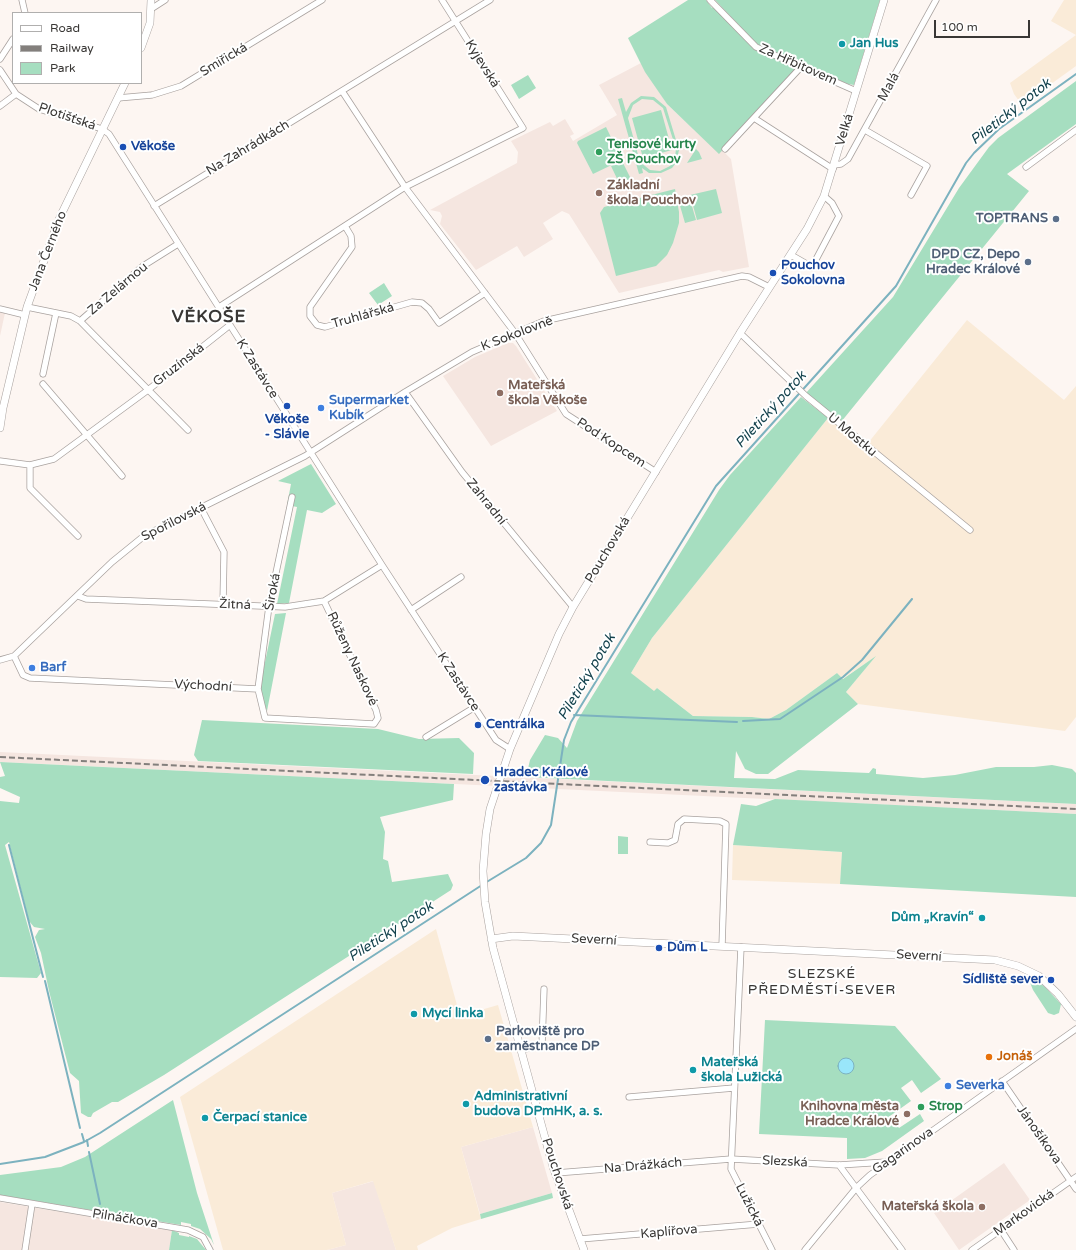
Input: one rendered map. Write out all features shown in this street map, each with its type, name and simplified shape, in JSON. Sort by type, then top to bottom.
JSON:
[{"type":"street","points":[[22,0],[25,12]]},
{"type":"street","points":[[142,45],[150,23],[151,0]]},
{"type":"street","points":[[151,9],[165,0]]},
{"type":"street","name":"Smiřická","points":[[118,98],[152,95],[181,86],[322,0]]},
{"type":"street","name":"Kyjevská","points":[[405,187],[523,128],[442,0]]},
{"type":"street","name":"Za Hřbitovem","points":[[710,0],[756,46],[856,91]]},
{"type":"street","name":"Velká","points":[[833,167],[884,0]]},
{"type":"street","name":"Malá","points":[[833,167],[842,164],[848,159],[866,130],[936,0]]},
{"type":"street","name":"Na Zahrádkách","points":[[154,206],[456,21],[486,1]]},
{"type":"street","points":[[0,59],[12,41]]},
{"type":"street","points":[[725,149],[801,67]]},
{"type":"street","name":"Plotišťská","points":[[0,70],[16,94],[39,109],[102,129]]},
{"type":"street","name":"Jana Černého","points":[[0,428],[3,408],[27,307],[60,217],[125,84]]},
{"type":"street","points":[[342,91],[405,187],[515,333]]},
{"type":"street","points":[[0,106],[16,94]]},
{"type":"street","points":[[754,118],[833,167]]},
{"type":"street","name":"K Zastávce","points":[[102,129],[109,134],[382,565],[496,740],[510,749]]},
{"type":"street","points":[[866,130],[927,166],[910,195]]},
{"type":"street","points":[[1026,167],[1076,130]]},
{"type":"street","name":"Pouchovská","points":[[584,1250],[556,1174],[491,939],[484,899],[483,871],[490,809],[510,749],[559,634],[573,608],[740,333],[807,229],[824,196],[833,167]]},
{"type":"street","points":[[219,307],[405,187]]},
{"type":"street","points":[[791,255],[812,267],[839,216],[832,203],[824,196]]},
{"type":"street","name":"Truhlářská","points":[[345,226],[351,236],[352,247],[308,312],[314,323],[322,327],[412,302],[422,303],[429,309],[439,323],[485,294]]},
{"type":"street","name":"Za Zelárnou","points":[[27,307],[71,316],[80,321],[144,266],[178,244]]},
{"type":"street","name":"K Sokolovně","points":[[311,453],[405,392],[472,352],[544,322],[742,276],[749,276],[769,287]]},
{"type":"street","points":[[0,309],[25,315]]},
{"type":"street","points":[[43,374],[56,313]]},
{"type":"street","name":"Gruzínská","points":[[80,321],[188,430]]},
{"type":"street","name":"Gruzínská","points":[[0,461],[30,465],[54,459],[148,390],[230,325]]},
{"type":"street","name":"Pod Kopcem","points":[[515,333],[566,414],[656,472]]},
{"type":"street","name":"U Mostku","points":[[740,333],[806,396],[908,481],[970,530]]},
{"type":"street","points":[[43,384],[122,476]]},
{"type":"street","name":"Zahradní","points":[[405,392],[462,472],[573,608]]},
{"type":"street","name":"Spořilovská","points":[[0,660],[14,656],[112,562],[140,538],[311,453]]},
{"type":"street","points":[[30,465],[30,488],[78,536]]},
{"type":"street","name":"Široká","points":[[258,689],[269,606],[292,497]]},
{"type":"street","points":[[201,508],[224,552],[222,604]]},
{"type":"street","name":"Žitná","points":[[78,596],[86,599],[269,606],[285,608],[324,601],[382,565]]},
{"type":"street","points":[[411,610],[461,577]]},
{"type":"street","name":"Růženy Naskové","points":[[258,689],[265,718],[374,724],[378,718],[376,710],[324,601]]},
{"type":"street","name":"Východní","points":[[14,656],[23,675],[30,678],[258,689]]},
{"type":"street","points":[[426,737],[475,707]]},
{"type":"street","points":[[650,842],[668,843],[675,840],[678,824],[684,819],[720,821],[726,824],[722,946]]},
{"type":"street","name":"Severní","points":[[491,939],[513,936],[984,958],[1003,961],[1039,976],[1058,994],[1076,1017]]},
{"type":"street","points":[[731,1159],[741,947]]},
{"type":"street","points":[[521,1050],[542,1045],[544,989]]},
{"type":"street","name":"Gagarinova","points":[[806,1250],[857,1187],[888,1161],[1076,1029]]},
{"type":"street","name":"Jánošíkova","points":[[1002,1081],[1076,1189]]},
{"type":"street","points":[[629,1096],[734,1088]]},
{"type":"street","name":"Na Drážkách","points":[[556,1174],[731,1159]]},
{"type":"street","name":"Slezská","points":[[731,1159],[839,1165],[863,1165],[888,1161]]},
{"type":"street","name":"Lužická","points":[[731,1159],[731,1169],[772,1250]]},
{"type":"street","points":[[839,1165],[857,1187],[902,1250]]},
{"type":"street","name":"Markovická","points":[[972,1250],[1076,1177]]},
{"type":"street","name":"Pilnáčkova","points":[[0,1198],[188,1230],[203,1237],[210,1250]]},
{"type":"street","points":[[25,1250],[32,1204]]},
{"type":"street","name":"Kaplířova","points":[[580,1240],[759,1224]]},
{"type":"street","points":[[1001,1230],[1014,1250]]},
{"type":"shaded area","points":[[1064,0],[1076,0],[1076,35],[1051,21]]},
{"type":"shaded area","points":[[1076,35],[1076,66],[1022,105],[1014,94],[1010,83]]},
{"type":"shaded area","name":"Základní škola Pouchov","points":[[641,63],[667,104],[719,153],[722,150],[731,159],[749,267],[723,272],[719,270],[619,293],[569,214],[562,211],[543,223],[553,239],[524,257],[517,246],[476,270],[440,224],[442,216],[440,212],[430,210],[517,163],[518,152],[511,141],[550,122],[553,126],[565,119],[574,134],[570,136],[573,141],[617,115],[599,85]]},
{"type":"shaded area","points":[[0,312],[5,313],[0,336]]},
{"type":"shaded area","points":[[967,320],[1064,400],[1076,386],[1076,717],[1065,731],[858,704],[846,692],[875,657],[842,679],[837,673],[786,710],[769,719],[752,717],[693,716],[657,688],[654,692],[631,673],[652,638],[828,418],[864,448]]},
{"type":"shaded area","name":"Mateřská škola Věkoše","points":[[508,343],[513,343],[516,346],[557,411],[491,446],[443,376],[475,357]]},
{"type":"shaded area","points":[[0,752],[1076,804],[1076,814],[0,762]]},
{"type":"shaded area","points":[[733,845],[842,852],[840,884],[732,880]]},
{"type":"shaded area","points":[[436,929],[460,1016],[498,1005],[533,1127],[461,1147],[481,1219],[452,1228],[417,1246],[418,1250],[396,1250],[373,1181],[332,1193],[346,1245],[327,1250],[223,1250],[180,1097]]},
{"type":"shaded area","points":[[533,1127],[552,1193],[480,1214],[461,1147]]},
{"type":"shaded area","name":"Mateřská škola","points":[[1004,1163],[1030,1200],[959,1250],[934,1213]]},
{"type":"shaded area","points":[[374,1181],[396,1250],[327,1250],[346,1245],[332,1193]]},
{"type":"shaded area","points":[[0,1202],[172,1230],[169,1250],[0,1250]]},
{"type":"green space","points":[[688,0],[706,0],[712,8],[714,6],[757,51],[795,68],[795,71],[719,154],[667,104],[645,72],[628,38]]},
{"type":"green space","points":[[715,0],[880,0],[854,85],[848,84],[757,44]]},
{"type":"green space","points":[[528,75],[536,88],[519,99],[511,85]]},
{"type":"green space","points":[[1076,81],[1076,124],[1007,174],[1029,191],[841,422],[805,394],[893,297],[959,188],[989,147],[998,138]]},
{"type":"green space","points":[[641,96],[654,97],[666,107],[679,150],[676,163],[672,168],[661,173],[649,173],[642,168],[643,173],[639,174],[618,99],[622,98],[626,112],[631,103]],"holes":[[[642,99],[653,100],[663,108],[676,149],[675,157],[670,166],[660,171],[650,170],[640,162],[628,118],[633,105]]]},
{"type":"green space","points":[[661,110],[672,150],[643,158],[632,118]]},
{"type":"green space","name":"Tenisové kurty ZŠ Pouchov","points":[[606,127],[622,160],[593,174],[577,143],[578,141]]},
{"type":"green space","points":[[696,149],[702,159],[687,163]]},
{"type":"green space","points":[[622,161],[633,183],[622,189],[611,166]]},
{"type":"green space","points":[[675,189],[679,212],[679,223],[673,243],[667,255],[656,266],[616,276],[600,213],[604,207]]},
{"type":"green space","points":[[716,189],[722,213],[697,220],[690,195]]},
{"type":"green space","points":[[689,196],[696,220],[685,223],[678,199]]},
{"type":"green space","points":[[384,283],[392,296],[378,305],[369,293]]},
{"type":"green space","points":[[801,397],[828,418],[652,638],[631,673],[654,691],[657,688],[693,716],[752,717],[769,719],[786,710],[837,673],[843,679],[876,656],[846,692],[858,704],[768,774],[756,774],[745,769],[736,751],[734,778],[775,779],[798,770],[869,773],[873,768],[876,769],[876,774],[923,778],[955,775],[996,767],[1034,767],[1052,765],[1072,769],[1076,773],[1076,804],[526,777],[530,760],[545,735],[558,738],[567,748],[577,721],[719,490],[730,475]]},
{"type":"green space","points":[[311,464],[336,504],[322,513],[307,510],[289,603],[277,604],[297,507],[287,505],[291,484],[278,481]]},
{"type":"green space","points":[[286,613],[267,711],[259,691],[275,614]]},
{"type":"green space","points":[[202,720],[378,729],[419,739],[459,738],[474,753],[473,774],[198,761],[194,755]]},
{"type":"green space","points":[[0,762],[454,784],[453,800],[380,817],[385,832],[383,859],[388,861],[392,882],[448,874],[453,885],[451,890],[164,1075],[118,1102],[112,1102],[93,1113],[91,1117],[88,1117],[81,1113],[79,1081],[70,1073],[41,953],[35,937],[39,930],[45,929],[34,927],[29,921],[9,842],[5,845],[41,973],[37,978],[0,977],[0,801],[19,803],[20,797],[0,788],[0,777],[5,776]]},
{"type":"green space","points":[[775,799],[1076,814],[1076,897],[840,884],[842,852],[733,845],[741,804],[756,806]]},
{"type":"green space","points":[[618,836],[628,837],[628,854],[618,854]]},
{"type":"green space","points":[[1031,978],[1045,987],[1061,1004],[1059,1013],[1054,1015],[1048,1013],[1033,990],[1029,980]]},
{"type":"green space","points":[[765,1020],[895,1026],[941,1079],[921,1093],[912,1080],[901,1088],[911,1101],[890,1116],[899,1128],[920,1114],[924,1121],[882,1151],[865,1158],[847,1159],[847,1138],[759,1134]]},
{"type":"green space","points":[[173,1100],[197,1193],[214,1245],[211,1239],[200,1229],[191,1226],[191,1224],[181,1222],[181,1225],[0,1195],[0,1175],[61,1167],[85,1157]]},
{"type":"green space","points":[[552,1193],[553,1198],[481,1219],[480,1214]]},
{"type":"green space","points":[[172,1230],[179,1233],[179,1235],[197,1239],[206,1250],[169,1250]]},
{"type":"water","points":[[846,1058],[852,1060],[854,1066],[852,1072],[846,1074],[840,1072],[838,1066],[840,1060]]},
{"type":"waterway","name":"Piletický potok","points":[[485,883],[526,858],[541,843],[551,825],[564,740],[571,722],[716,486],[896,286],[966,163],[974,153],[999,129],[1076,74]]},
{"type":"waterway","points":[[743,721],[780,719],[843,677],[862,660],[912,599]]},
{"type":"waterway","points":[[574,715],[737,722]]},
{"type":"waterway","points":[[9,845],[43,977]]},
{"type":"waterway","name":"Piletický potok","points":[[0,1164],[45,1157],[84,1142],[100,1133],[482,885]]},
{"type":"waterway","points":[[45,981],[80,1128]]},
{"type":"waterway","points":[[82,1134],[84,1141]]},
{"type":"waterway","name":"Piletický potok","points":[[87,1140],[88,1146]]},
{"type":"waterway","points":[[89,1152],[100,1204]]},
{"type":"railway","points":[[0,757],[1076,809]]},
{"type":"place","name":"Jan Hus","points":[[842,44]]},
{"type":"place","name":"Věkoše","points":[[123,147]]},
{"type":"place","name":"Tenisové kurty ZŠ Pouchov","points":[[599,152]]},
{"type":"place","name":"Základní škola Pouchov","points":[[599,193]]},
{"type":"place","name":"TOPTRANS","points":[[1056,219]]},
{"type":"place","name":"DPD CZ, Depo Hradec Králové","points":[[1028,262]]},
{"type":"place","name":"Pouchov Sokolovna","points":[[773,273]]},
{"type":"place","name":"Mateřská škola Věkoše","points":[[500,393]]},
{"type":"place","name":"Věkoše - Slávie","points":[[287,406]]},
{"type":"place","name":"Supermarket Kubík","points":[[321,408]]},
{"type":"place","name":"Barf","points":[[32,668]]},
{"type":"place","name":"Centrálka","points":[[478,725]]},
{"type":"place","name":"Hradec Králové zastávka","points":[[485,780]]},
{"type":"place","name":"Dům „Kravín“","points":[[982,918]]},
{"type":"place","name":"Dům L","points":[[659,948]]},
{"type":"place","name":"Sídliště sever","points":[[1051,980]]},
{"type":"place","name":"Mycí linka","points":[[414,1014]]},
{"type":"place","name":"Parkoviště pro zaměstnance DP","points":[[488,1039]]},
{"type":"place","name":"Jonáš","points":[[989,1057]]},
{"type":"place","name":"Mateřská škola Lužická","points":[[693,1070]]},
{"type":"place","name":"Severka","points":[[948,1086]]},
{"type":"place","name":"Administrativní budova DPmHK, a. s.","points":[[466,1104]]},
{"type":"place","name":"Strop","points":[[921,1107]]},
{"type":"place","name":"Knihovna města Hradce Králové","points":[[907,1114]]},
{"type":"place","name":"Čerpací stanice","points":[[205,1118]]},
{"type":"place","name":"Mateřská škola","points":[[982,1207]]},
{"type":"district","name":"VĚKOŠE","points":[[209,318]]},
{"type":"district","name":"SLEZSKÉ PŘEDMĚSTÍ-SEVER","points":[[822,982]]}]
